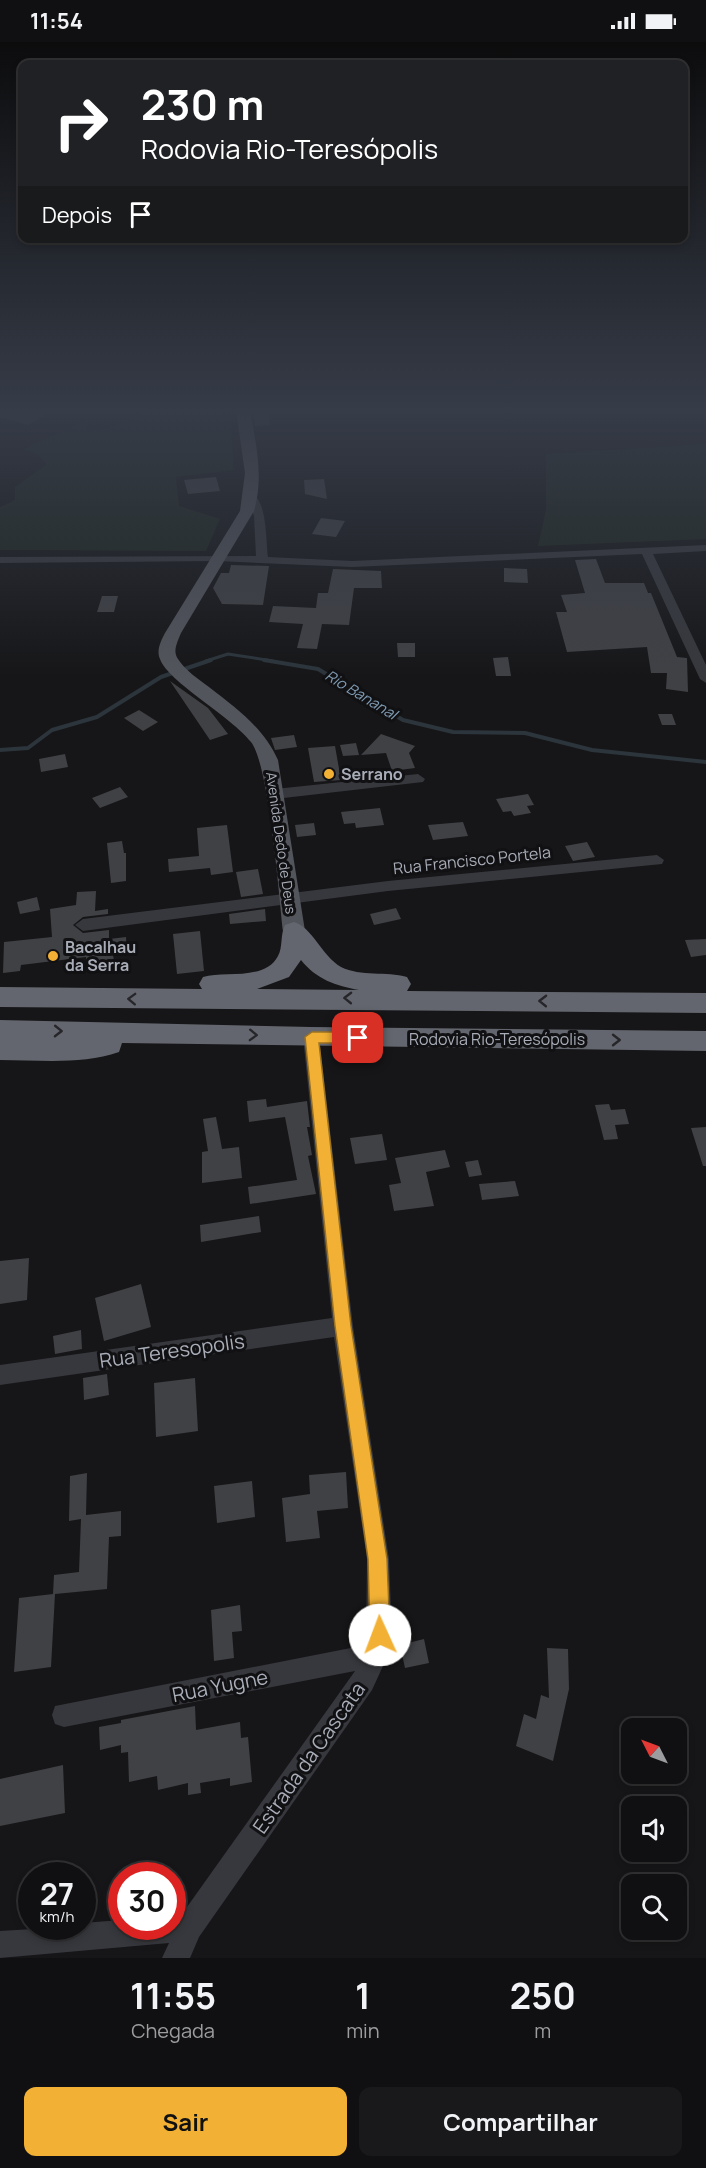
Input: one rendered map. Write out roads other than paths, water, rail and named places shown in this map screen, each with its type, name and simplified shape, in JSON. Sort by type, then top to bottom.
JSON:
[{"type":"highway","points":[[294,931],[310,956],[320,967],[333,975],[414,985],[449,999]]},
{"type":"highway","points":[[160,1000],[194,986],[251,980],[276,973],[286,964],[294,931]]},
{"type":"highway","points":[[0,982],[38,983],[76,997]]},
{"type":"highway","points":[[0,997],[160,1000],[449,999],[706,1003]]},
{"type":"highway","name":"Rodovia Rio-Teresópolis","points":[[0,1030],[312,1037],[706,1041]]},
{"type":"highway","points":[[0,1050],[71,1050],[183,1033]]},
{"type":"main road","name":"Avenida Dedo de Deus","points":[[251,499],[247,511],[173,633],[167,647],[168,659],[188,680],[245,724],[261,741],[269,760],[275,794],[294,931]]},
{"type":"street","name":"Avenida Dedo de Deus","points":[[253,499],[259,516],[262,560]]},
{"type":"street","points":[[0,560],[217,558],[352,564],[647,553],[706,548]]},
{"type":"street","points":[[647,553],[706,679]]},
{"type":"street","points":[[275,794],[418,779]]},
{"type":"street","name":"Rua Francisco Portela","points":[[83,925],[388,886],[657,860]]},
{"type":"street","name":"Estrada da Cascata","points":[[176,1958],[189,1927],[343,1712],[376,1655],[380,1635],[378,1559],[343,1326],[312,1037]]},
{"type":"street","name":"Rua Teresopolis","points":[[0,1375],[343,1326]]},
{"type":"street","name":"Rua Yugne","points":[[64,1715],[376,1655]]},
{"type":"street","points":[[0,1945],[189,1927]]},
{"type":"waterway","name":"Rio Bananal","points":[[206,661],[228,654],[273,661]]},
{"type":"waterway","name":"Rio Bananal","points":[[0,750],[28,748],[52,730],[97,717],[161,677],[211,660]]},
{"type":"waterway","name":"Rio Bananal","points":[[264,660],[318,669],[403,720],[453,732],[525,733],[592,750],[706,762]]},
{"type":"place","name":"Serrano","points":[[329,774]]},
{"type":"place","name":"Bacalhau da Serra","points":[[53,956]]}]
